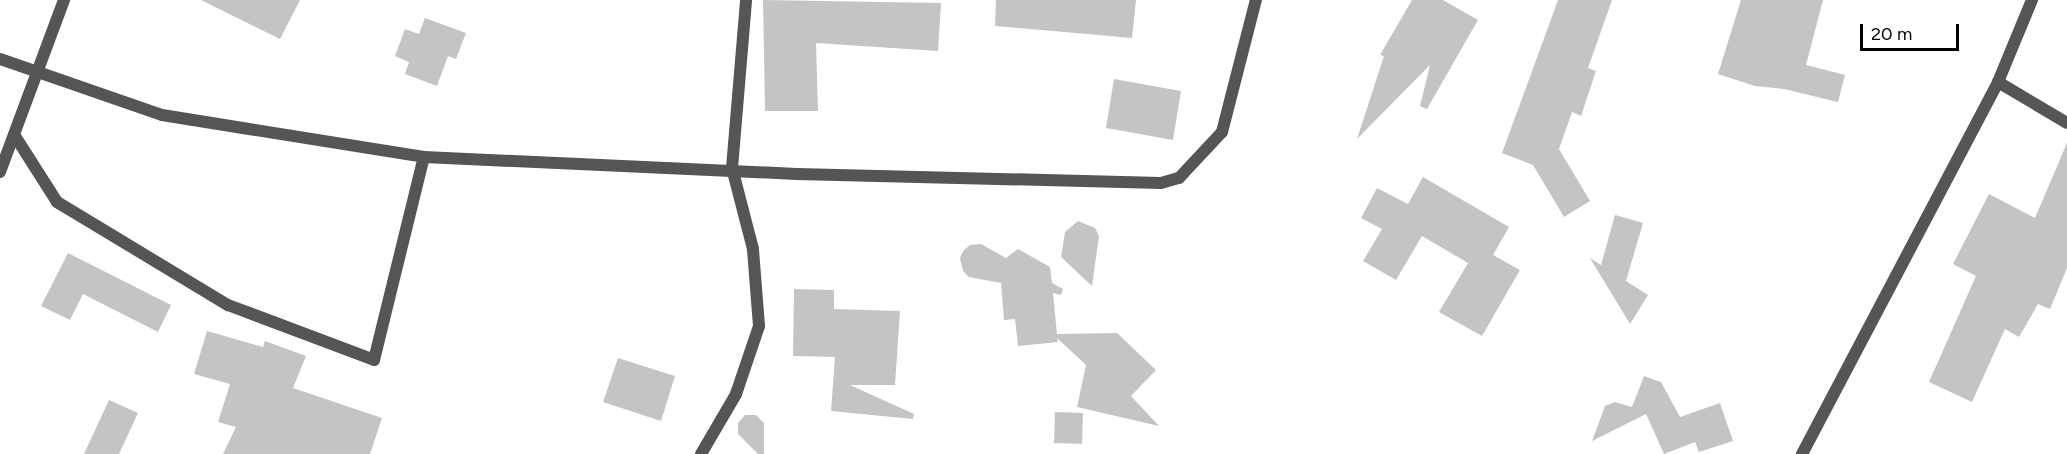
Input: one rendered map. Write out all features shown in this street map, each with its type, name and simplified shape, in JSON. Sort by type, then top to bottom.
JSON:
[{"type":"street","points":[[0,172],[64,0]]},
{"type":"street","points":[[701,454],[736,394],[759,326],[753,249],[732,168],[746,0]]},
{"type":"street","points":[[0,59],[162,115],[424,157],[732,168],[797,174],[1161,183],[1179,178],[1222,132],[1256,0]]},
{"type":"street","points":[[1802,454],[1998,82],[2032,0]]},
{"type":"street","points":[[1998,82],[2067,123]]},
{"type":"street","points":[[15,136],[57,202],[228,305],[374,360],[424,157]]},
{"type":"building","points":[[201,0],[300,0],[280,39]]},
{"type":"building","points":[[763,0],[941,3],[938,51],[816,43],[818,111],[765,111]]},
{"type":"building","points":[[996,0],[1136,0],[1132,38],[995,26]]},
{"type":"building","points":[[1412,0],[1443,0],[1478,20],[1427,109],[1420,106],[1430,65],[1357,139],[1384,56],[1380,55]]},
{"type":"building","points":[[1558,0],[1612,0],[1588,68],[1596,71],[1581,116],[1572,112],[1559,149],[1590,201],[1564,217],[1533,165],[1502,153]]},
{"type":"building","points":[[1741,0],[1823,0],[1806,65],[1845,75],[1838,102],[1784,89],[1755,86],[1718,74]]},
{"type":"building","points":[[425,18],[466,33],[456,59],[448,56],[437,86],[405,74],[409,62],[395,56],[405,29],[419,34]]},
{"type":"building","points":[[1114,79],[1181,91],[1173,140],[1106,128]]},
{"type":"building","points":[[2067,143],[2067,268],[2050,309],[2038,304],[2019,337],[2005,329],[1972,402],[1929,382],[1976,276],[1953,264],[1989,194],[2035,218]]},
{"type":"building","points":[[1423,177],[1509,227],[1493,255],[1520,270],[1482,336],[1439,312],[1468,263],[1422,236],[1396,280],[1363,261],[1382,229],[1361,218],[1377,188],[1408,204]]},
{"type":"building","points":[[1615,215],[1643,223],[1626,281],[1648,295],[1630,324],[1590,258],[1601,265]]},
{"type":"building","points":[[1078,221],[1095,228],[1099,236],[1092,286],[1061,257],[1065,232]]},
{"type":"building","points":[[981,244],[1006,258],[1018,249],[1050,267],[1052,283],[1063,289],[1061,295],[1053,293],[1057,334],[1117,333],[1156,370],[1131,396],[1159,426],[1077,407],[1086,365],[1057,338],[1058,342],[1018,346],[1015,319],[1004,320],[1001,283],[969,277],[963,271],[960,258],[963,251],[970,245]]},
{"type":"building","points":[[68,253],[171,305],[158,332],[83,294],[70,320],[41,306]]},
{"type":"building","points":[[794,289],[834,290],[834,309],[900,311],[895,385],[850,385],[914,414],[913,419],[831,411],[835,357],[793,356]]},
{"type":"building","points":[[207,331],[263,347],[265,341],[306,356],[293,388],[382,418],[370,454],[223,454],[236,427],[218,422],[230,384],[194,374]]},
{"type":"building","points":[[618,358],[675,376],[661,421],[603,402]]},
{"type":"building","points":[[1644,376],[1661,382],[1680,417],[1720,403],[1733,441],[1699,452],[1695,442],[1664,454],[1646,414],[1592,441],[1605,406],[1615,402],[1632,407]]},
{"type":"building","points":[[109,400],[138,413],[119,454],[84,454]]},
{"type":"building","points":[[1055,412],[1083,413],[1082,444],[1054,443]]},
{"type":"building","points":[[745,415],[756,415],[764,423],[764,454],[758,454],[738,434],[738,423]]}]
